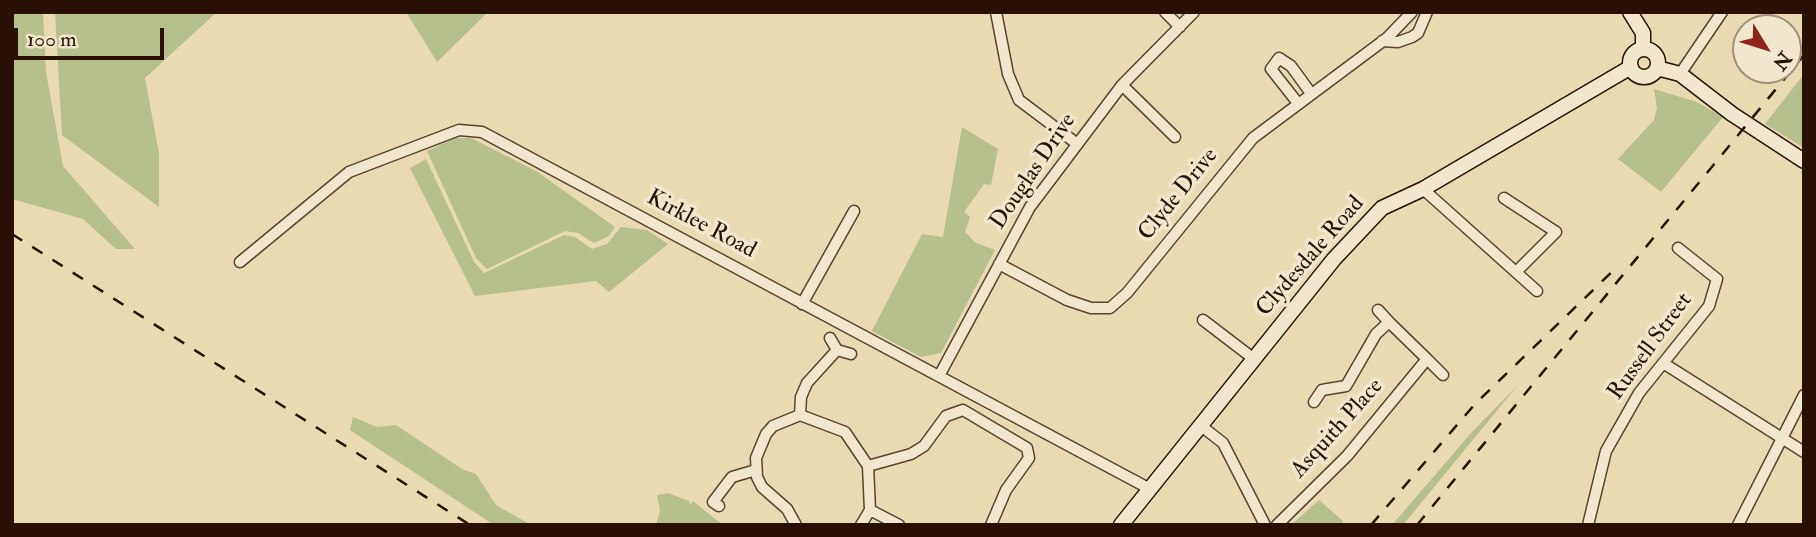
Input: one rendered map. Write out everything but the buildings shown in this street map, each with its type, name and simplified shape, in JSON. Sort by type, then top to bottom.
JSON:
[{"type":"main road","points":[[1630,12],[1643,33],[1643,49],[1655,55],[1657,68],[1652,75],[1644,77],[1636,74],[1631,67]]},
{"type":"main road","name":"Clydesdale Road","points":[[1121,525],[1353,236],[1382,208],[1423,189],[1631,67],[1633,55],[1643,49]]},
{"type":"main road","points":[[1657,68],[1680,74],[1732,114],[1804,161]]},
{"type":"street","points":[[996,12],[1008,74],[1019,100],[1076,143]]},
{"type":"street","points":[[1165,12],[1180,27]]},
{"type":"street","name":"Douglas Drive","points":[[939,376],[1030,207],[1122,85],[1194,12]]},
{"type":"street","points":[[1395,12],[1410,16]]},
{"type":"street","name":"Clyde Drive","points":[[1382,41],[1398,42],[1412,37],[1418,33],[1427,12]]},
{"type":"street","points":[[1680,74],[1722,12]]},
{"type":"street","name":"Clyde Drive","points":[[999,264],[1068,300],[1091,308],[1110,308],[1127,293],[1253,138],[1310,92],[1382,41],[1410,16]]},
{"type":"street","points":[[1297,102],[1272,69],[1279,58],[1291,66],[1310,92]]},
{"type":"street","points":[[1122,85],[1175,136]]},
{"type":"street","name":"Kirklee Road","points":[[240,262],[349,172],[459,130],[482,132],[1150,489]]},
{"type":"street","points":[[1423,189],[1537,291]]},
{"type":"street","points":[[1504,198],[1556,232],[1516,272]]},
{"type":"street","points":[[803,304],[854,211]]},
{"type":"street","name":"Russell Street","points":[[1588,525],[1606,451],[1639,393],[1709,306],[1717,279],[1678,248]]},
{"type":"street","points":[[1378,310],[1443,375]]},
{"type":"street","points":[[1203,320],[1254,359]]},
{"type":"street","name":"Asquith Place","points":[[1314,402],[1322,390],[1346,386],[1376,334],[1389,322]]},
{"type":"street","points":[[830,338],[837,351],[851,354]]},
{"type":"street","points":[[800,415],[801,397],[807,383],[837,351]]},
{"type":"street","name":"Asquith Place","points":[[1277,525],[1347,456],[1427,359]]},
{"type":"street","points":[[1663,363],[1804,452]]},
{"type":"street","points":[[1738,525],[1780,438],[1804,396]]},
{"type":"street","points":[[868,466],[918,450],[946,416],[963,410],[1027,448],[1029,458],[1006,490],[991,525]]},
{"type":"street","points":[[796,525],[787,509],[762,487],[756,470],[756,458],[765,434],[772,426],[800,415],[845,432],[868,466],[870,510],[860,525]]},
{"type":"street","points":[[1200,425],[1223,443],[1265,525]]},
{"type":"street","points":[[719,506],[713,502],[732,477],[756,470]]},
{"type":"street","points":[[870,510],[899,525]]},
{"type":"green space","points":[[12,12],[43,12],[46,72],[63,166],[135,249],[116,249],[83,219],[12,199]]},
{"type":"green space","points":[[55,12],[217,12],[145,78],[159,153],[159,207],[62,135]]},
{"type":"green space","points":[[406,12],[488,12],[437,62]]},
{"type":"green space","points":[[1804,74],[1804,148],[1765,124],[1796,84],[1802,84]]},
{"type":"green space","points":[[1654,89],[1697,102],[1723,117],[1661,192],[1618,159],[1654,120],[1657,108]]},
{"type":"green space","points":[[962,127],[998,149],[991,185],[984,184],[964,212],[970,217],[965,232],[976,243],[995,250],[941,353],[921,357],[872,331],[922,234],[943,237]]},
{"type":"green space","points":[[455,138],[471,138],[536,171],[615,227],[609,236],[594,243],[578,233],[565,231],[487,269],[476,258],[427,151]]},
{"type":"green space","points":[[426,159],[474,262],[484,273],[564,235],[575,237],[592,249],[607,244],[621,227],[647,230],[668,244],[609,292],[596,281],[475,296],[410,168]]},
{"type":"green space","points":[[1518,385],[1403,525],[1392,525],[1471,433]]},
{"type":"green space","points":[[353,417],[377,427],[396,425],[462,469],[476,474],[496,505],[531,525],[494,525],[350,430]]},
{"type":"green space","points":[[668,493],[689,501],[690,505],[693,501],[723,525],[656,525],[660,511],[657,495]]},
{"type":"green space","points":[[1319,500],[1343,521],[1341,525],[1291,525]]},
{"type":"railway","points":[[1417,525],[1804,55]]},
{"type":"railway","points":[[12,234],[470,525]]},
{"type":"railway","points":[[1371,525],[1475,404],[1618,266]]}]
